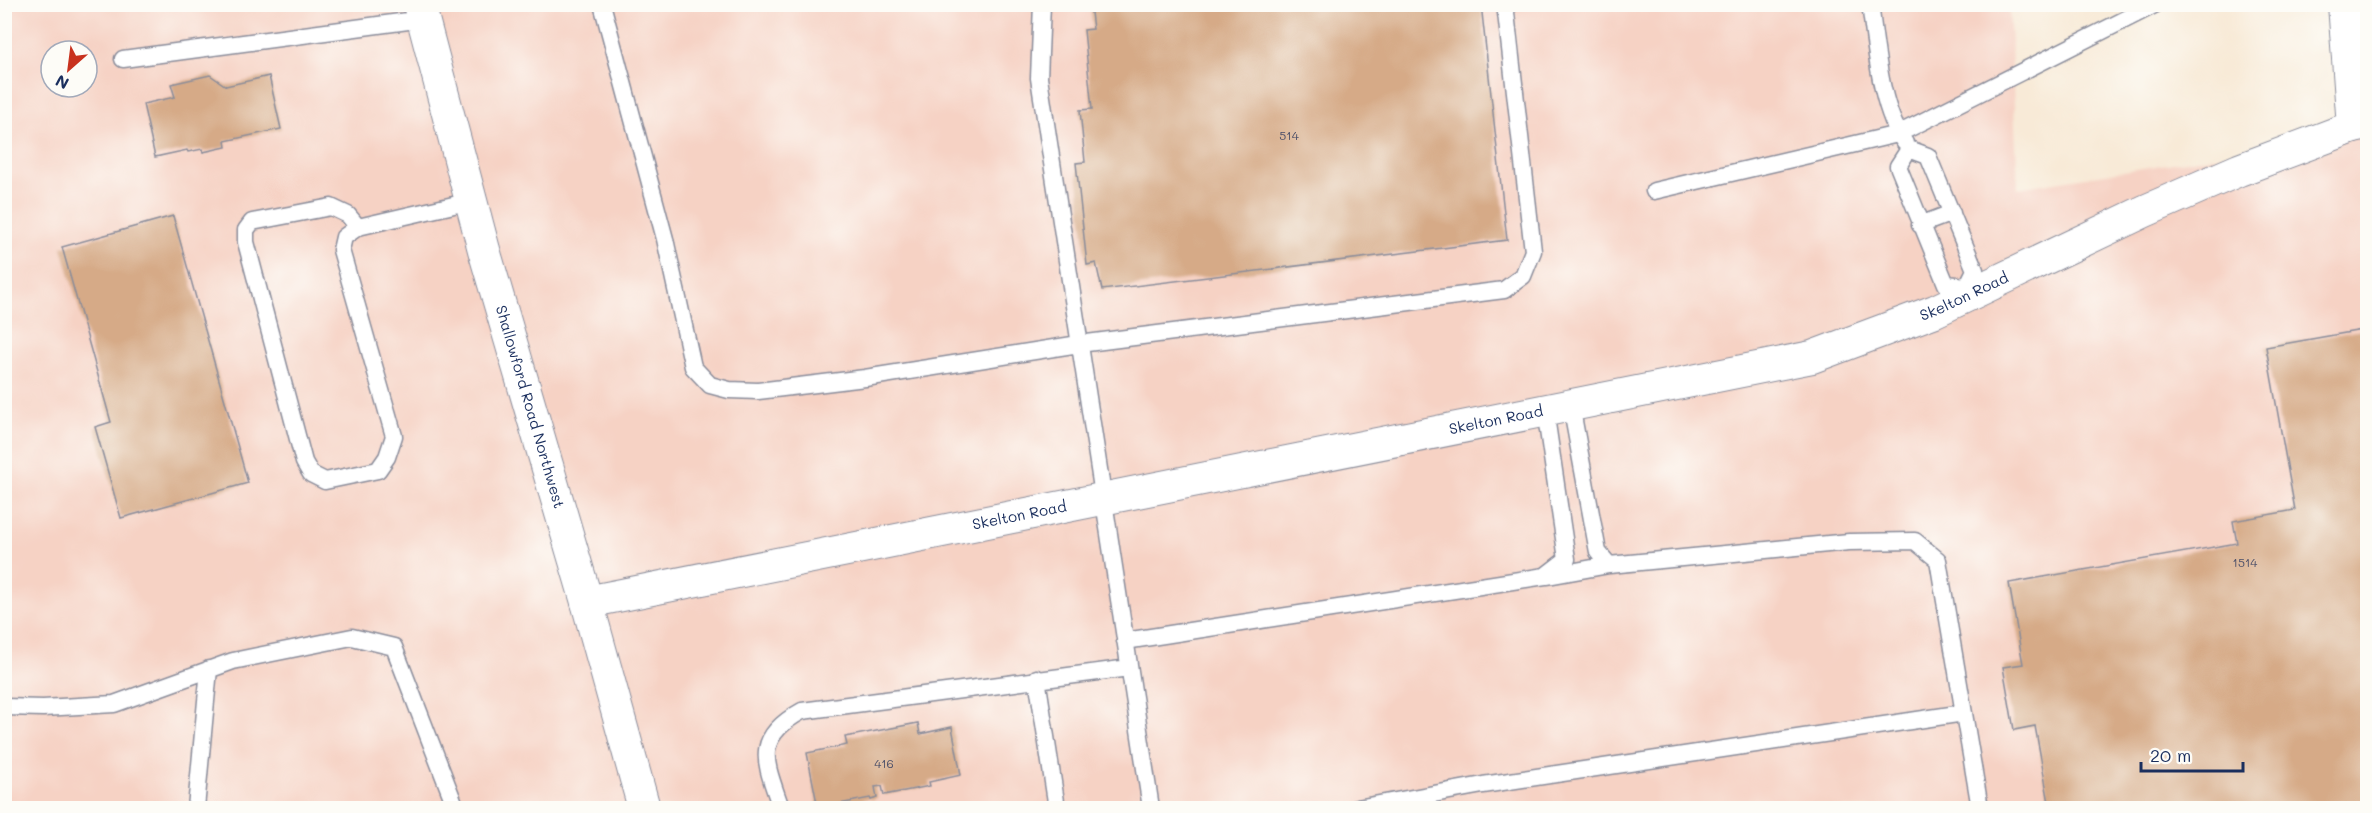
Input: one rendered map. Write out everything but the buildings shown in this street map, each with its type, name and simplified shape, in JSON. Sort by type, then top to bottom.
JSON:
[{"type":"street","points":[[2344,4],[2360,126]]},
{"type":"street","name":"Shallowford Road Northwest","points":[[421,12],[471,201],[644,808]]},
{"type":"street","name":"Skelton Road","points":[[587,602],[1812,357],[1914,320],[1968,290],[2239,170],[2360,126]]},
{"type":"lane","points":[[602,4],[665,239],[693,367],[710,385],[729,390],[758,391],[865,378],[1079,344],[1504,290],[1523,276],[1533,251],[1505,4]]},
{"type":"lane","points":[[1042,4],[1039,78],[1129,668],[1147,808]]},
{"type":"lane","points":[[1870,4],[1881,81],[1898,134],[1909,149],[1928,156],[1975,270],[1968,290],[1946,284],[1920,225],[1898,166],[1909,149]]},
{"type":"lane","points":[[1654,191],[1898,134],[2156,4]]},
{"type":"lane","points":[[123,59],[421,12]]},
{"type":"lane","points":[[358,227],[348,215],[331,207],[252,222],[246,230],[246,242],[304,462],[311,474],[325,481],[378,470],[387,457],[394,436],[341,250],[344,237],[358,227],[471,201]]},
{"type":"lane","points":[[1920,225],[1952,213]]},
{"type":"lane","points":[[1558,408],[1598,552],[1609,565]]},
{"type":"lane","points":[[1545,576],[1567,559],[1558,408]]},
{"type":"lane","points":[[1125,641],[1609,565],[1849,542],[1915,541],[1938,560],[1980,808]]},
{"type":"lane","points":[[4,707],[43,708],[114,704],[233,661],[352,637],[394,647],[456,808]]},
{"type":"lane","points":[[782,808],[766,763],[768,744],[777,729],[789,718],[802,711],[1036,678],[1129,668]]},
{"type":"lane","points":[[196,808],[209,669]]},
{"type":"lane","points":[[1036,678],[1058,808]]},
{"type":"lane","points":[[1357,808],[1483,785],[1964,712]]},
{"type":"shaded area","points":[[5,5],[2009,5],[2018,188],[2367,132],[2367,808],[5,808]]}]
